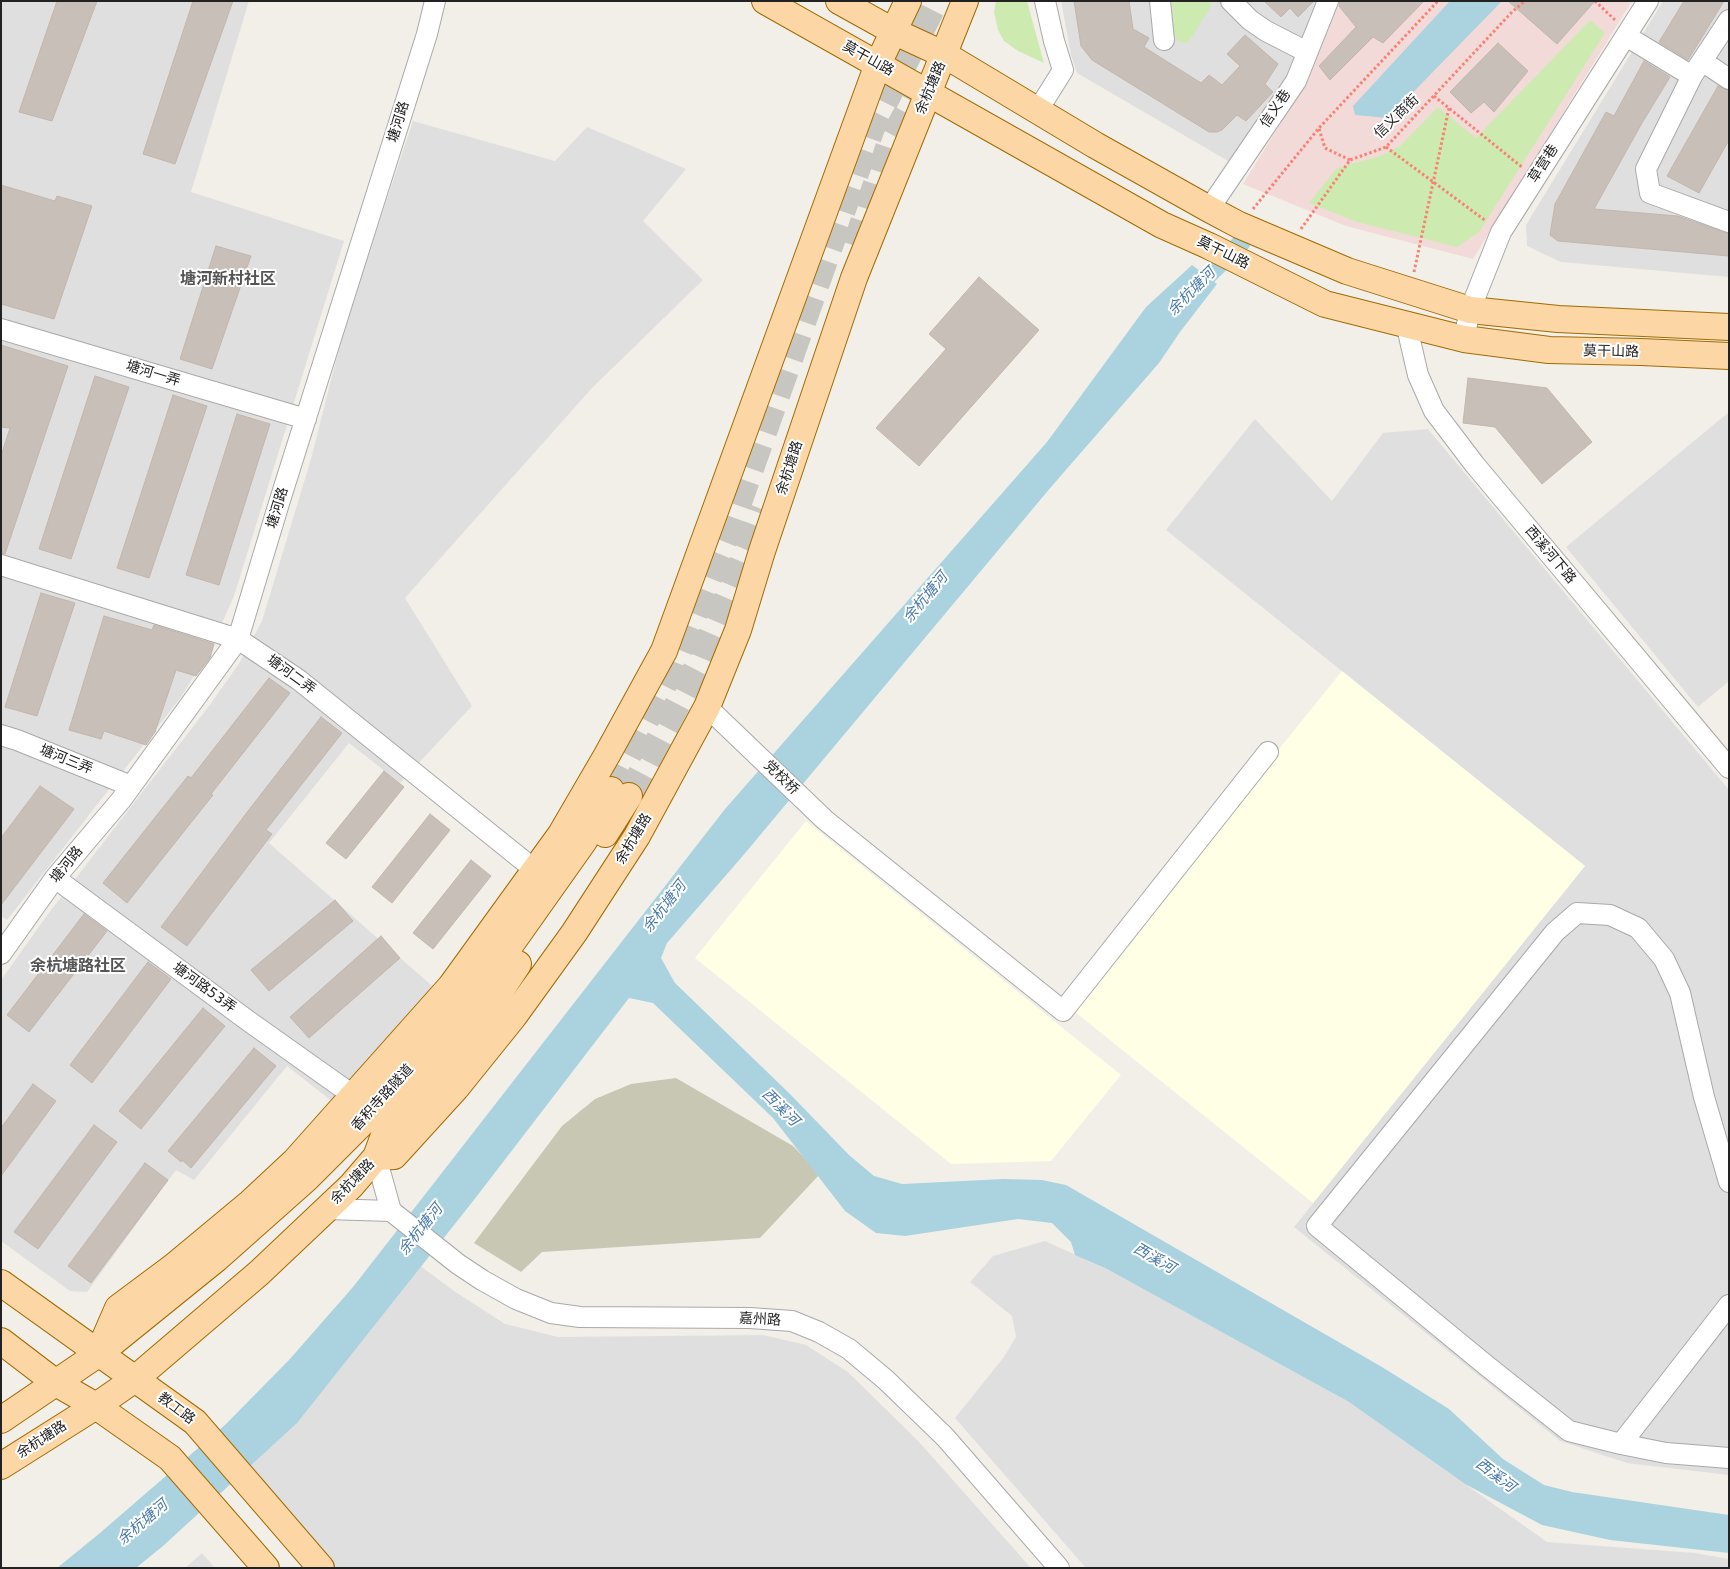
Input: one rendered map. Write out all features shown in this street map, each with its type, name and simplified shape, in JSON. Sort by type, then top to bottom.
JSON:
[{"type":"main road","name":"莫干山路","points":[[765,1],[1162,225],[1326,304],[1464,339],[1549,350],[1729,356]]},
{"type":"main road","points":[[838,1],[892,31],[945,55],[1095,145],[1209,209],[1240,225],[1347,271],[1470,310],[1558,319],[1729,327]]},
{"type":"main road","points":[[1,1420],[98,1354],[118,1308],[173,1267],[250,1203],[295,1161],[451,986],[565,826],[664,652],[878,64],[892,31],[908,1]]},
{"type":"main road","name":"余杭塘路","points":[[1,1466],[135,1379],[259,1273],[351,1186],[376,1157],[394,1156],[456,1088],[514,1016],[574,933],[637,836],[707,707],[738,630],[762,551],[854,278],[945,55],[965,1]]},
{"type":"main road","name":"香积寺路隧道","points":[[98,1354],[216,1260],[306,1179],[361,1124],[487,978],[584,840],[620,793],[564,899],[492,1002],[446,1062],[386,1130],[376,1157]]},
{"type":"main road","name":"教工路","points":[[1,1283],[195,1422],[321,1568]]},
{"type":"main road","points":[[1,1341],[56,1383],[96,1406],[170,1458],[266,1568]]},
{"type":"street","name":"塘河路","points":[[1,954],[55,878],[130,786],[238,639],[435,1]]},
{"type":"street","points":[[1038,110],[1063,70],[1045,1]]},
{"type":"street","points":[[1160,1],[1164,40]]},
{"type":"street","points":[[1231,1],[1250,20],[1266,32],[1307,52]]},
{"type":"street","name":"信义巷","points":[[1209,209],[1296,81],[1328,1]]},
{"type":"street","name":"草营巷","points":[[1464,339],[1470,310],[1501,232],[1648,1]]},
{"type":"street","points":[[1729,20],[1697,68],[1646,169],[1650,193],[1729,222]]},
{"type":"street","points":[[1628,33],[1697,68],[1729,79]]},
{"type":"street","name":"西溪河下路","points":[[1406,323],[1418,375],[1434,411],[1474,465],[1729,768]]},
{"type":"street","name":"塘河一弄","points":[[1,329],[306,420]]},
{"type":"street","name":"塘河二弄","points":[[1,565],[238,639],[299,680],[535,870]]},
{"type":"street","name":"党校桥","points":[[707,707],[825,820],[1063,1011],[1268,752]]},
{"type":"street","name":"塘河三弄","points":[[1,735],[18,740],[130,786]]},
{"type":"street","name":"塘河路53弄","points":[[55,878],[247,1020],[354,1096]]},
{"type":"street","points":[[1729,1182],[1704,1097],[1680,993],[1664,959],[1638,928],[1610,915],[1577,913],[1555,932],[1317,1226],[1569,1431],[1666,1453],[1729,1458]]},
{"type":"street","points":[[326,1209],[391,1211],[376,1157]]},
{"type":"street","name":"嘉州路","points":[[391,1211],[458,1264],[482,1280],[516,1299],[551,1313],[580,1317],[767,1320],[792,1322],[819,1332],[848,1349],[886,1380],[945,1437],[1059,1568]]},
{"type":"street","points":[[1621,1444],[1729,1305]]},
{"type":"path","points":[[1240,225],[1319,128],[1438,1]]},
{"type":"path","name":"信义商街","points":[[1350,160],[1386,147],[1512,12],[1525,1]]},
{"type":"path","points":[[1596,1],[1628,33]]},
{"type":"path","points":[[1434,96],[1535,179]]},
{"type":"path","points":[[1410,290],[1449,108]]},
{"type":"path","points":[[1289,246],[1350,160],[1325,148],[1319,128]]},
{"type":"path","points":[[1386,147],[1501,232]]},
{"type":"shaded area","points":[[1,1],[249,1],[191,192],[344,241],[234,596],[210,650],[181,697],[7,920],[1,916]]},
{"type":"shaded area","points":[[1061,1],[1320,1],[1285,80],[1230,162],[1077,73],[1071,55]]},
{"type":"shaded area","points":[[1337,1],[1632,1],[1473,259],[1346,226],[1243,184],[1298,95]]},
{"type":"shaded area","points":[[1663,1],[1729,1],[1729,277],[1561,262],[1527,246],[1526,225]]},
{"type":"shaded area","points":[[413,121],[555,161],[587,127],[686,169],[643,221],[703,280],[592,388],[405,598],[472,706],[400,783],[349,743],[269,843],[438,991],[333,1102],[287,1066],[194,1180],[176,1170],[87,1292],[70,1291],[1,1241],[1,980],[48,914],[209,706],[240,662],[262,621],[311,459],[345,325]]},
{"type":"shaded area","points":[[1729,412],[1729,681],[1698,707],[1566,547]]},
{"type":"shaded area","points":[[1255,419],[1332,501],[1383,433],[1428,429],[1729,790],[1729,1475],[1627,1463],[1560,1441],[1294,1227],[1585,866],[1166,530]]},
{"type":"shaded area","points":[[1342,671],[1585,866],[1313,1203],[1070,1008]]},
{"type":"shaded area","points":[[806,821],[1121,1075],[1051,1161],[951,1164],[695,958]]},
{"type":"shaded area","points":[[676,1078],[793,1146],[820,1174],[760,1238],[542,1252],[521,1272],[474,1243],[562,1126],[595,1099],[631,1084]]},
{"type":"shaded area","points":[[1045,1241],[1105,1268],[1349,1402],[1547,1542],[1695,1553],[1729,1559],[1729,1568],[1086,1568],[955,1418],[1004,1357],[1016,1337],[1012,1316],[970,1282],[993,1256]]},
{"type":"shaded area","points":[[411,1259],[454,1291],[505,1324],[558,1337],[763,1335],[806,1345],[848,1372],[920,1443],[1031,1568],[334,1568],[245,1458]]},
{"type":"shaded area","points":[[202,1553],[215,1568],[185,1568]]},
{"type":"green space","points":[[996,1],[1027,1],[1044,63],[1018,51],[1004,41],[998,30],[994,12]]},
{"type":"green space","points":[[1172,1],[1211,1],[1210,8],[1190,40],[1185,43],[1178,41],[1174,35]]},
{"type":"green space","points":[[1590,20],[1605,33],[1479,232],[1457,247],[1357,222],[1309,203],[1337,168],[1383,155],[1400,146],[1438,107],[1476,138]]},
{"type":"water","points":[[1450,1],[1502,1],[1388,118],[1355,115],[1353,106]]},
{"type":"water","name":"西溪河","points":[[1192,265],[1217,284],[1159,363],[1051,487],[741,858],[667,943],[661,958],[675,983],[790,1094],[849,1155],[874,1176],[902,1184],[1003,1179],[1042,1180],[1066,1185],[1382,1367],[1449,1409],[1503,1459],[1544,1485],[1572,1492],[1729,1515],[1729,1553],[1610,1540],[1542,1525],[1465,1484],[1349,1402],[1105,1268],[1075,1255],[1071,1242],[1052,1223],[1018,1219],[905,1236],[876,1233],[845,1211],[773,1118],[653,1003],[629,998],[477,1196],[297,1423],[163,1546],[136,1568],[57,1568],[226,1424],[289,1360],[353,1287],[725,809],[1047,442],[1146,307]]},
{"type":"building","points":[[57,1],[97,1],[52,121],[19,112]]},
{"type":"building","points":[[193,1],[233,1],[175,164],[143,154]]},
{"type":"building","points":[[1074,1],[1129,1],[1133,29],[1149,38],[1144,47],[1201,83],[1209,75],[1222,85],[1240,66],[1227,54],[1245,35],[1278,64],[1265,84],[1273,92],[1246,121],[1237,115],[1222,130],[1209,132],[1092,60],[1081,46]]},
{"type":"building","points":[[1264,1],[1314,1],[1298,17],[1290,8],[1281,17]]},
{"type":"building","points":[[1340,1],[1424,1],[1383,43],[1373,37],[1330,80],[1319,66],[1356,27],[1339,6]]},
{"type":"building","points":[[1508,1],[1595,1],[1557,44]]},
{"type":"building","points":[[1684,1],[1724,1],[1688,60],[1659,42]]},
{"type":"building","points":[[1498,43],[1528,71],[1494,112],[1484,102],[1471,113],[1450,92]]},
{"type":"building","points":[[1644,61],[1670,77],[1594,209],[1678,216],[1729,234],[1729,256],[1558,241],[1550,235],[1555,204],[1606,112],[1614,116]]},
{"type":"building","points":[[1718,86],[1729,91],[1729,140],[1699,193],[1667,176]]},
{"type":"building","points":[[1,185],[55,201],[57,196],[92,206],[54,319],[1,304]]},
{"type":"building","points":[[216,246],[251,256],[212,369],[180,359]]},
{"type":"building","points":[[979,277],[1039,330],[919,466],[876,428],[946,349],[929,334]]},
{"type":"building","points":[[1,345],[68,366],[5,554],[1,553],[1,456],[10,428],[1,427]]},
{"type":"building","points":[[95,376],[129,387],[71,559],[39,549]]},
{"type":"building","points":[[1468,378],[1547,388],[1592,442],[1542,484],[1495,427],[1463,423]]},
{"type":"building","points":[[173,395],[207,406],[149,578],[117,568]]},
{"type":"building","points":[[237,414],[270,424],[219,585],[186,575]]},
{"type":"building","points":[[41,593],[75,603],[37,716],[5,707]]},
{"type":"building","points":[[104,616],[152,630],[154,625],[214,644],[210,658],[196,676],[176,670],[155,732],[146,745],[104,731],[101,739],[69,730]]},
{"type":"building","points":[[269,678],[290,693],[211,794],[213,795],[127,903],[103,883],[188,776],[191,778]]},
{"type":"building","points":[[321,717],[342,733],[266,830],[272,834],[187,946],[161,927]]},
{"type":"building","points":[[384,771],[404,787],[346,859],[326,843]]},
{"type":"building","points":[[40,786],[74,809],[1,905],[1,838]]},
{"type":"building","points":[[430,814],[450,830],[392,903],[372,887]]},
{"type":"building","points":[[471,860],[491,876],[433,949],[413,933]]},
{"type":"building","points":[[335,900],[353,921],[269,991],[251,970]]},
{"type":"building","points":[[84,914],[107,931],[29,1032],[7,1015]]},
{"type":"building","points":[[381,936],[400,958],[309,1038],[290,1017]]},
{"type":"building","points":[[148,962],[171,979],[92,1083],[70,1065]]},
{"type":"building","points":[[203,1008],[225,1026],[141,1129],[119,1111]]},
{"type":"building","points":[[254,1048],[276,1066],[191,1168],[168,1151]]},
{"type":"building","points":[[33,1084],[56,1101],[1,1176],[1,1128]]},
{"type":"building","points":[[94,1125],[117,1142],[38,1249],[14,1232]]},
{"type":"building","points":[[145,1163],[168,1180],[91,1283],[68,1266]]},
{"type":"waterway","name":"余杭塘河","points":[[1191,292],[1242,242]]},
{"type":"tunnel","points":[[611,790],[673,667],[732,522],[872,128],[936,1]]},
{"type":"tunnel","points":[[855,246],[889,145],[921,86]]},
{"type":"tunnel","points":[[629,796],[699,663],[764,510]]},
{"type":"district","name":"塘河新村社区","points":[[228,280]]},
{"type":"district","name":"余杭塘路社区","points":[[78,967]]}]
